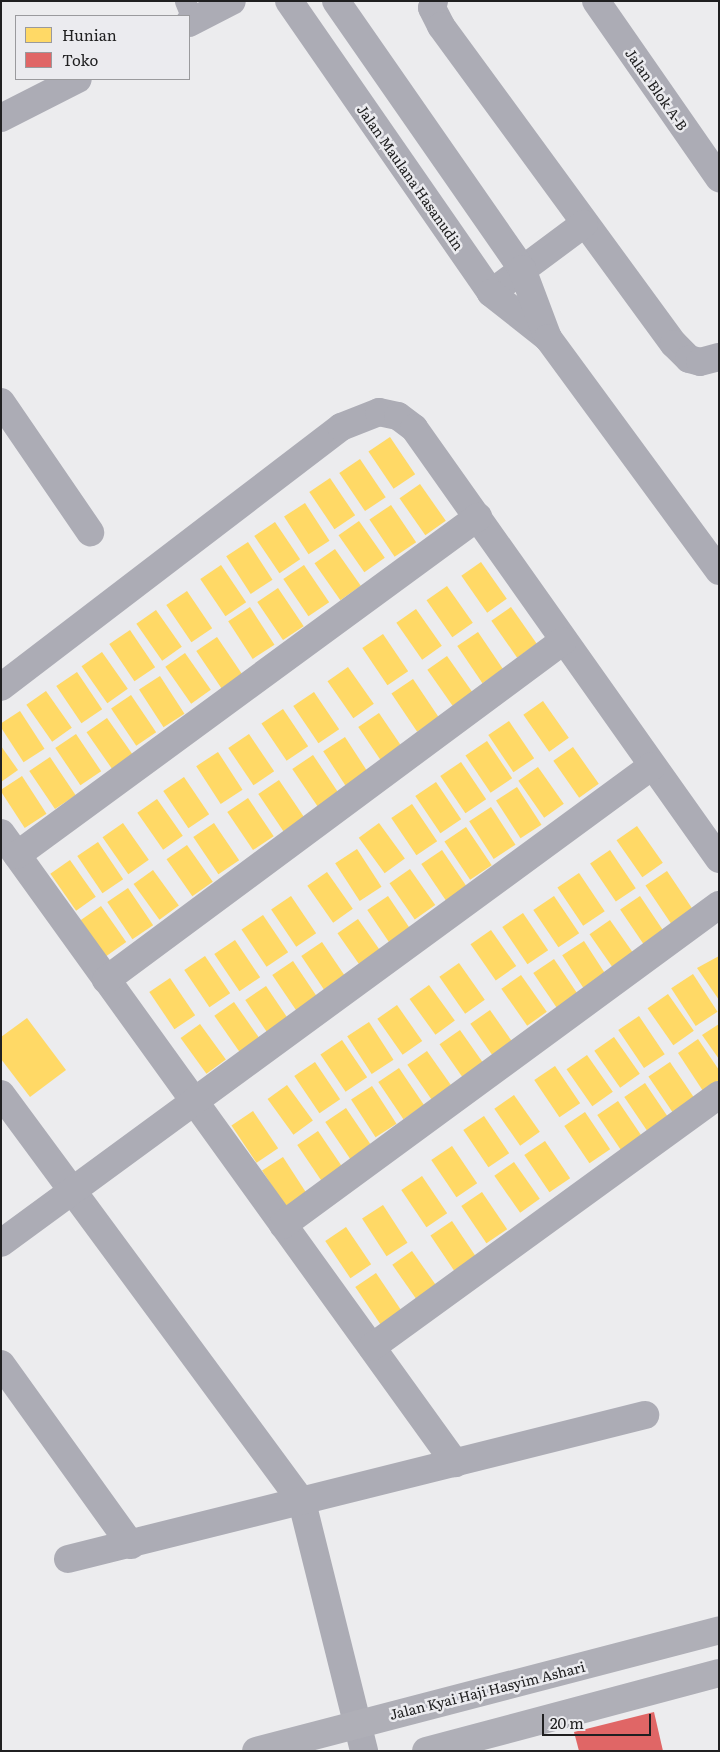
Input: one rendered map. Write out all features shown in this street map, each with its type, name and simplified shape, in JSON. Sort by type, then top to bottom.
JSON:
[{"type":"main road","name":"Jalan Kyai Haji Hasyim Ashari","points":[[256,1751],[356,1722],[719,1630]]},
{"type":"main road","points":[[426,1751],[719,1673]]},
{"type":"street","name":"Jalan Maulana Hasanudin","points":[[289,1],[491,293],[548,338],[719,571]]},
{"type":"street","name":"Jalan Maulana Hasanudin","points":[[336,1],[522,269],[548,338]]},
{"type":"street","points":[[434,1],[432,8],[441,26],[584,224],[674,344],[689,360],[710,360]]},
{"type":"street","name":"Jalan Blok A-B","points":[[596,1],[719,178]]},
{"type":"street","points":[[1,118],[76,80]]},
{"type":"street","points":[[491,293],[584,224]]},
{"type":"street","points":[[1,402],[90,532]]},
{"type":"street","points":[[1,687],[356,418],[378,412],[398,416],[414,428],[719,860]]},
{"type":"street","points":[[18,856],[478,517]]},
{"type":"street","points":[[106,980],[563,641]]},
{"type":"street","points":[[1,1242],[652,766]]},
{"type":"street","points":[[1,833],[455,1463]]},
{"type":"street","points":[[283,1224],[719,905]]},
{"type":"street","points":[[1,1094],[302,1502],[364,1751]]},
{"type":"street","points":[[372,1347],[719,1095]]},
{"type":"street","points":[[1,1364],[131,1545]]},
{"type":"street","points":[[68,1558],[131,1545],[645,1415]]},
{"type":"building: Hunian","points":[[390,437],[415,474],[394,489],[368,452]]},
{"type":"building: Hunian","points":[[360,459],[386,497],[365,511],[339,473]]},
{"type":"building: Hunian","points":[[330,478],[355,515],[334,529],[309,492]]},
{"type":"building: Hunian","points":[[420,484],[446,521],[425,535],[400,498]]},
{"type":"building: Hunian","points":[[305,503],[330,541],[309,554],[284,517]]},
{"type":"building: Hunian","points":[[391,505],[416,542],[395,557],[369,520]]},
{"type":"building: Hunian","points":[[359,521],[385,558],[364,572],[339,535]]},
{"type":"building: Hunian","points":[[275,522],[300,559],[279,573],[254,536]]},
{"type":"building: Hunian","points":[[248,542],[273,580],[251,594],[226,556]]},
{"type":"building: Hunian","points":[[335,549],[361,586],[340,600],[315,563]]},
{"type":"building: Hunian","points":[[481,562],[507,599],[487,613],[461,576]]},
{"type":"building: Hunian","points":[[221,565],[246,602],[225,616],[200,579]]},
{"type":"building: Hunian","points":[[304,565],[329,602],[308,616],[283,579]]},
{"type":"building: Hunian","points":[[447,586],[473,623],[452,637],[427,600]]},
{"type":"building: Hunian","points":[[278,588],[304,626],[283,640],[257,602]]},
{"type":"building: Hunian","points":[[187,591],[212,628],[191,642],[166,605]]},
{"type":"building: Hunian","points":[[250,607],[275,645],[253,659],[228,621]]},
{"type":"building: Hunian","points":[[511,607],[537,644],[517,658],[491,621]]},
{"type":"building: Hunian","points":[[416,609],[442,646],[422,660],[396,623]]},
{"type":"building: Hunian","points":[[156,610],[182,647],[162,661],[136,624]]},
{"type":"building: Hunian","points":[[130,630],[155,667],[134,681],[109,644]]},
{"type":"building: Hunian","points":[[478,632],[503,669],[482,683],[457,646]]},
{"type":"building: Hunian","points":[[383,634],[408,671],[387,685],[362,648]]},
{"type":"building: Hunian","points":[[217,637],[242,674],[221,688],[196,651]]},
{"type":"building: Hunian","points":[[102,652],[128,689],[107,703],[82,666]]},
{"type":"building: Hunian","points":[[185,653],[211,690],[191,704],[165,667]]},
{"type":"building: Hunian","points":[[447,656],[472,692],[453,706],[427,670]]},
{"type":"building: Hunian","points":[[348,667],[374,704],[353,718],[328,681]]},
{"type":"building: Hunian","points":[[77,672],[102,709],[81,723],[56,686]]},
{"type":"building: Hunian","points":[[160,676],[185,714],[164,727],[139,690]]},
{"type":"building: Hunian","points":[[413,679],[439,717],[417,732],[391,694]]},
{"type":"building: Hunian","points":[[46,691],[72,728],[52,742],[26,705]]},
{"type":"building: Hunian","points":[[314,692],[339,729],[318,743],[293,706]]},
{"type":"building: Hunian","points":[[131,695],[156,732],[136,746],[111,708]]},
{"type":"building: Hunian","points":[[543,701],[569,738],[549,752],[523,715]]},
{"type":"building: Hunian","points":[[283,709],[308,746],[287,761],[261,724]]},
{"type":"building: Hunian","points":[[20,711],[45,749],[24,762],[1,728],[1,723]]},
{"type":"building: Hunian","points":[[379,713],[404,750],[383,764],[358,727]]},
{"type":"building: Hunian","points":[[107,718],[133,755],[112,769],[87,732]]},
{"type":"building: Hunian","points":[[509,721],[534,758],[513,772],[488,735]]},
{"type":"building: Hunian","points":[[76,734],[101,771],[80,785],[55,748]]},
{"type":"building: Hunian","points":[[249,734],[274,771],[253,785],[228,748]]},
{"type":"building: Hunian","points":[[345,737],[370,775],[348,789],[323,751]]},
{"type":"building: Hunian","points":[[487,741],[512,778],[491,793],[465,756]]},
{"type":"building: Hunian","points":[[1,746],[18,770],[1,782]]},
{"type":"building: Hunian","points":[[573,747],[599,784],[579,798],[553,761]]},
{"type":"building: Hunian","points":[[218,752],[243,790],[221,804],[196,766]]},
{"type":"building: Hunian","points":[[313,755],[339,793],[318,807],[292,769]]},
{"type":"building: Hunian","points":[[50,757],[76,795],[55,809],[29,771]]},
{"type":"building: Hunian","points":[[461,762],[486,799],[465,813],[440,776]]},
{"type":"building: Hunian","points":[[538,767],[564,804],[544,818],[518,781]]},
{"type":"building: Hunian","points":[[22,776],[47,814],[25,828],[1,791]]},
{"type":"building: Hunian","points":[[184,777],[209,814],[188,828],[163,791]]},
{"type":"building: Hunian","points":[[279,780],[304,817],[283,831],[258,794]]},
{"type":"building: Hunian","points":[[436,782],[461,819],[440,833],[415,796]]},
{"type":"building: Hunian","points":[[517,787],[542,825],[521,838],[496,801]]},
{"type":"building: Hunian","points":[[248,798],[274,836],[253,850],[227,812]]},
{"type":"building: Hunian","points":[[157,799],[183,836],[163,850],[137,813]]},
{"type":"building: Hunian","points":[[412,804],[437,841],[416,855],[391,818]]},
{"type":"building: Hunian","points":[[491,807],[516,845],[494,859],[469,821]]},
{"type":"building: Hunian","points":[[123,823],[149,860],[128,874],[103,837]]},
{"type":"building: Hunian","points":[[214,823],[239,860],[218,874],[193,837]]},
{"type":"building: Hunian","points":[[379,823],[405,859],[385,873],[359,838]]},
{"type":"building: Hunian","points":[[637,826],[663,863],[642,877],[617,840]]},
{"type":"building: Hunian","points":[[466,827],[492,865],[470,880],[444,842]]},
{"type":"building: Hunian","points":[[98,842],[123,879],[102,893],[77,856]]},
{"type":"building: Hunian","points":[[187,845],[213,882],[192,896],[167,859]]},
{"type":"building: Hunian","points":[[357,849],[382,887],[360,901],[335,863]]},
{"type":"building: Hunian","points":[[442,850],[467,887],[446,901],[421,864]]},
{"type":"building: Hunian","points":[[610,850],[636,888],[616,902],[590,863]]},
{"type":"building: Hunian","points":[[70,860],[96,897],[76,911],[50,874]]},
{"type":"building: Hunian","points":[[410,869],[435,905],[415,919],[390,883]]},
{"type":"building: Hunian","points":[[153,870],[179,906],[159,920],[134,884]]},
{"type":"building: Hunian","points":[[667,871],[693,909],[671,924],[645,886]]},
{"type":"building: Hunian","points":[[327,872],[353,909],[333,923],[307,886]]},
{"type":"building: Hunian","points":[[579,873],[605,911],[583,926],[557,888]]},
{"type":"building: Hunian","points":[[128,888],[153,925],[132,939],[107,902]]},
{"type":"building: Hunian","points":[[291,896],[316,933],[296,947],[271,909]]},
{"type":"building: Hunian","points":[[388,896],[413,933],[392,947],[367,910]]},
{"type":"building: Hunian","points":[[554,896],[579,933],[558,947],[533,910]]},
{"type":"building: Hunian","points":[[640,896],[666,934],[646,948],[620,909]]},
{"type":"building: Hunian","points":[[101,906],[126,942],[106,956],[81,920]]},
{"type":"building: Hunian","points":[[523,913],[548,950],[527,964],[502,927]]},
{"type":"building: Hunian","points":[[263,915],[288,952],[267,967],[241,930]]},
{"type":"building: Hunian","points":[[358,919],[383,955],[363,969],[338,933]]},
{"type":"building: Hunian","points":[[610,920],[635,956],[615,970],[590,934]]},
{"type":"building: Hunian","points":[[491,930],[516,966],[496,980],[471,944]]},
{"type":"building: Hunian","points":[[235,940],[260,977],[239,991],[214,954]]},
{"type":"building: Hunian","points":[[584,941],[609,979],[587,993],[562,955]]},
{"type":"building: Hunian","points":[[322,942],[347,979],[326,993],[301,956]]},
{"type":"building: Hunian","points":[[205,956],[230,993],[209,1007],[184,970]]},
{"type":"building: Hunian","points":[[719,956],[719,1000],[697,968]]},
{"type":"building: Hunian","points":[[554,959],[579,996],[558,1010],[533,973]]},
{"type":"building: Hunian","points":[[293,961],[319,999],[298,1013],[272,975]]},
{"type":"building: Hunian","points":[[459,963],[485,1000],[465,1014],[439,977]]},
{"type":"building: Hunian","points":[[693,974],[718,1012],[696,1026],[671,988]]},
{"type":"building: Hunian","points":[[521,975],[547,1012],[527,1026],[501,989]]},
{"type":"building: Hunian","points":[[170,978],[195,1015],[174,1029],[149,992]]},
{"type":"building: Hunian","points":[[429,985],[455,1021],[435,1035],[410,999]]},
{"type":"building: Hunian","points":[[266,986],[291,1023],[270,1037],[245,1000]]},
{"type":"building: Hunian","points":[[668,994],[694,1031],[673,1045],[648,1008]]},
{"type":"building: Hunian","points":[[234,1002],[260,1039],[240,1053],[214,1016]]},
{"type":"building: Hunian","points":[[397,1005],[422,1041],[403,1055],[377,1019]]},
{"type":"building: Hunian","points":[[490,1010],[515,1046],[496,1060],[470,1024]]},
{"type":"building: Hunian","points":[[639,1016],[665,1054],[644,1068],[618,1030]]},
{"type":"building: Hunian","points":[[27,1018],[66,1070],[30,1097],[1,1059],[1,1037]]},
{"type":"building: Hunian","points":[[369,1022],[394,1060],[372,1074],[347,1036]]},
{"type":"building: Hunian","points":[[200,1024],[226,1060],[206,1074],[181,1038]]},
{"type":"building: Hunian","points":[[719,1024],[719,1059],[702,1035]]},
{"type":"building: Hunian","points":[[460,1030],[486,1067],[465,1081],[440,1044]]},
{"type":"building: Hunian","points":[[614,1037],[640,1074],[620,1088],[594,1051]]},
{"type":"building: Hunian","points":[[698,1039],[719,1070],[719,1080],[703,1091],[678,1053]]},
{"type":"building: Hunian","points":[[342,1040],[367,1077],[346,1092],[320,1055]]},
{"type":"building: Hunian","points":[[427,1051],[453,1088],[433,1102],[407,1065]]},
{"type":"building: Hunian","points":[[587,1055],[613,1092],[592,1106],[567,1069]]},
{"type":"building: Hunian","points":[[315,1062],[340,1099],[319,1113],[294,1076]]},
{"type":"building: Hunian","points":[[670,1062],[695,1099],[674,1114],[648,1077]]},
{"type":"building: Hunian","points":[[555,1066],[580,1103],[559,1117],[534,1080]]},
{"type":"building: Hunian","points":[[399,1068],[424,1105],[403,1119],[378,1082]]},
{"type":"building: Hunian","points":[[645,1083],[670,1120],[649,1134],[624,1097]]},
{"type":"building: Hunian","points":[[287,1085],[313,1121],[293,1135],[268,1099]]},
{"type":"building: Hunian","points":[[372,1086],[397,1124],[376,1137],[351,1100]]},
{"type":"building: Hunian","points":[[514,1095],[540,1132],[520,1146],[494,1109]]},
{"type":"building: Hunian","points":[[618,1101],[643,1138],[622,1152],[597,1115]]},
{"type":"building: Hunian","points":[[346,1108],[371,1145],[350,1159],[325,1122]]},
{"type":"building: Hunian","points":[[253,1111],[278,1148],[257,1163],[231,1126]]},
{"type":"building: Hunian","points":[[585,1112],[610,1149],[589,1163],[564,1126]]},
{"type":"building: Hunian","points":[[484,1116],[509,1153],[488,1167],[463,1130]]},
{"type":"building: Hunian","points":[[318,1131],[343,1168],[322,1182],[297,1145]]},
{"type":"building: Hunian","points":[[545,1141],[570,1178],[549,1192],[524,1155]]},
{"type":"building: Hunian","points":[[452,1146],[477,1183],[456,1197],[431,1160]]},
{"type":"building: Hunian","points":[[283,1157],[308,1195],[287,1208],[262,1171]]},
{"type":"building: Hunian","points":[[514,1162],[540,1199],[520,1213],[494,1176]]},
{"type":"building: Hunian","points":[[422,1176],[447,1213],[426,1227],[401,1190]]},
{"type":"building: Hunian","points":[[482,1192],[507,1229],[486,1243],[461,1206]]},
{"type":"building: Hunian","points":[[383,1205],[408,1243],[387,1256],[362,1219]]},
{"type":"building: Hunian","points":[[452,1221],[478,1259],[456,1274],[430,1236]]},
{"type":"building: Hunian","points":[[346,1227],[371,1264],[350,1278],[325,1241]]},
{"type":"building: Hunian","points":[[412,1251],[438,1288],[418,1302],[392,1265]]},
{"type":"building: Hunian","points":[[376,1273],[401,1310],[380,1324],[355,1287]]},
{"type":"building: Toko","points":[[654,1712],[663,1751],[579,1751],[574,1732]]}]
